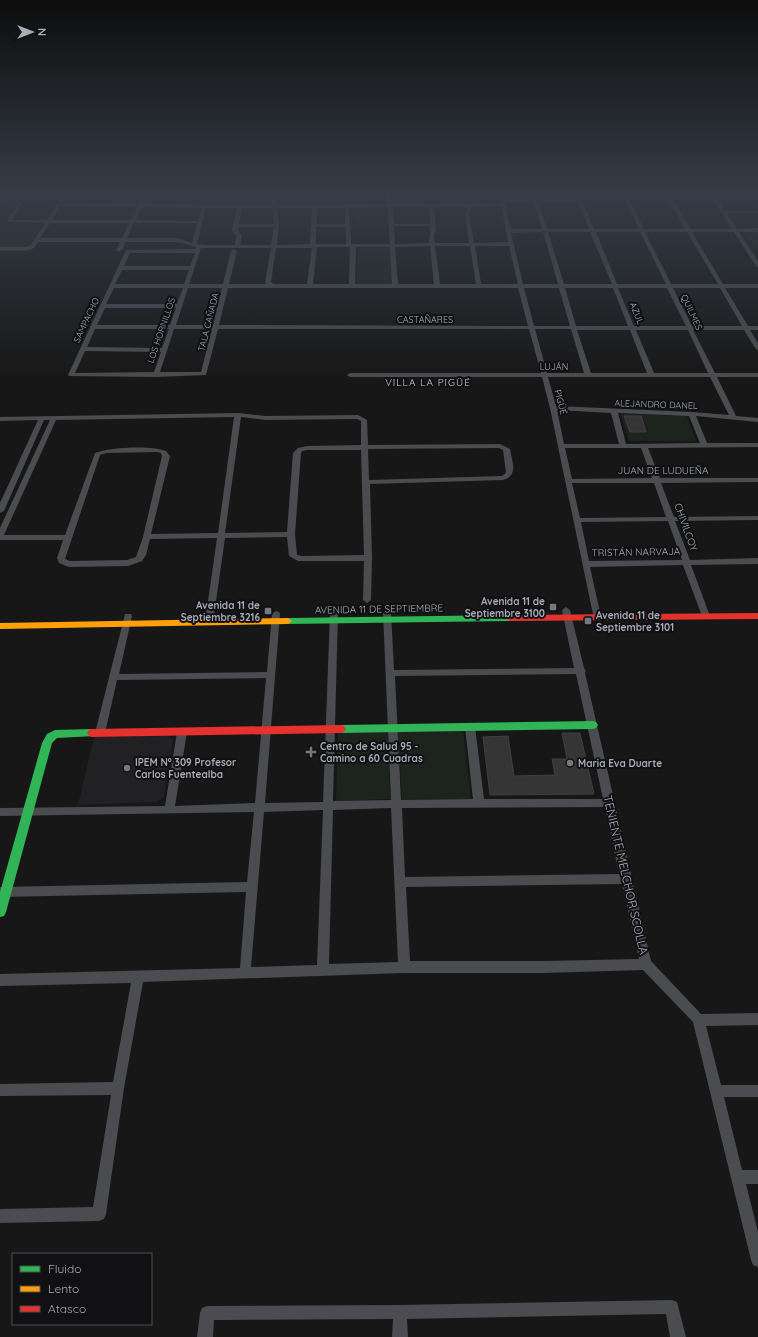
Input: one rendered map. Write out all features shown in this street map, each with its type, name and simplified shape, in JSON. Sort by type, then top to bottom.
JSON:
[{"type":"main road","name":"AVENIDA 11 DE SEPTIEMBRE","points":[[705,613],[758,609]]},
{"type":"main road","name":"AVENIDA 11 DE SEPTIEMBRE","points":[[0,618],[127,620],[567,613],[705,613],[758,616]]},
{"type":"main road","name":"AVENIDA 11 DE SEPTIEMBRE","points":[[0,626],[210,615],[276,618]]},
{"type":"main road","points":[[0,912],[3,892],[50,738],[60,734],[593,725]]},
{"type":"street","name":"SAMPACHO","points":[[126,255],[71,375],[156,375]]},
{"type":"street","name":"LOS HORNILLOS","points":[[156,375],[180,306],[195,255]]},
{"type":"street","name":"TALA CAÑADA","points":[[156,375],[204,374],[234,255]]},
{"type":"street","points":[[271,286],[268,283],[272,255]]},
{"type":"street","points":[[310,286],[313,255]]},
{"type":"street","points":[[351,255],[352,286]]},
{"type":"street","points":[[394,255],[395,286]]},
{"type":"street","points":[[433,255],[437,286]]},
{"type":"street","points":[[474,255],[479,286]]},
{"type":"street","name":"PIGÜÉ","points":[[514,255],[521,287],[553,408],[596,613]]},
{"type":"street","points":[[552,255],[588,375]]},
{"type":"street","name":"AZUL","points":[[604,255],[651,374]]},
{"type":"street","name":"QUILMES","points":[[655,255],[733,417]]},
{"type":"street","points":[[704,255],[758,348]]},
{"type":"street","points":[[752,255],[758,265]]},
{"type":"street","points":[[120,268],[192,268]]},
{"type":"street","points":[[112,286],[758,286]]},
{"type":"street","points":[[103,306],[180,306]]},
{"type":"street","name":"CASTAÑARES","points":[[93,328],[758,328]]},
{"type":"street","points":[[83,349],[164,350]]},
{"type":"street","name":"LUJÁN","points":[[350,375],[758,375]]},
{"type":"street","name":"ALEJANDRO DANEL","points":[[553,408],[692,414],[758,420]]},
{"type":"street","points":[[614,411],[623,445]]},
{"type":"street","points":[[692,414],[704,445]]},
{"type":"street","points":[[210,615],[238,415]]},
{"type":"street","points":[[0,419],[238,415],[251,415],[266,418],[362,418],[364,422],[366,447],[367,482],[367,600]]},
{"type":"street","points":[[0,511],[42,418]]},
{"type":"street","points":[[54,418],[0,537],[68,537]]},
{"type":"street","name":"CHIVILCOY","points":[[644,445],[705,613]]},
{"type":"street","points":[[561,446],[758,445]]},
{"type":"street","points":[[367,482],[503,478],[510,473],[506,449],[500,446],[307,448],[298,451],[291,534],[292,554],[296,558],[368,558]]},
{"type":"street","points":[[105,451],[164,452],[166,456],[147,537],[142,555],[133,562],[69,564],[62,561],[61,558],[96,454],[105,451]]},
{"type":"street","name":"JUAN DE LUDUEÑA","points":[[568,481],[758,480]]},
{"type":"street","points":[[577,520],[758,518]]},
{"type":"street","points":[[147,537],[291,534]]},
{"type":"street","name":"TRISTÁN NARVAJA","points":[[586,564],[758,561]]},
{"type":"street","name":"TENIENTE MELCHOR SCOLLA","points":[[567,613],[646,964],[698,1020],[758,1260]]},
{"type":"street","points":[[323,970],[334,616]]},
{"type":"street","points":[[388,616],[404,967]]},
{"type":"street","points":[[245,973],[276,618]]},
{"type":"street","points":[[100,733],[127,620]]},
{"type":"street","points":[[390,673],[581,671]]},
{"type":"street","points":[[113,678],[271,675]]},
{"type":"street","points":[[470,727],[479,804]]},
{"type":"street","points":[[169,810],[182,732]]},
{"type":"street","points":[[0,812],[169,810],[397,804],[609,803]]},
{"type":"street","points":[[400,882],[626,879]]},
{"type":"street","points":[[3,892],[253,887]]},
{"type":"street","points":[[0,980],[138,977],[404,967],[646,964]]},
{"type":"street","points":[[0,1216],[99,1214],[118,1088],[138,977]]},
{"type":"street","points":[[698,1020],[758,1019]]},
{"type":"street","points":[[0,1090],[118,1088]]},
{"type":"street","points":[[716,1091],[758,1091]]},
{"type":"street","points":[[737,1177],[758,1176]]},
{"type":"street","points":[[205,1337],[207,1313],[400,1312],[672,1307],[678,1337]]},
{"type":"street","points":[[400,1312],[400,1337]]},
{"type":"shaded area","points":[[358,255],[392,255],[392,284],[356,284]]},
{"type":"shaded area","points":[[621,414],[687,416],[696,441],[629,441]]},
{"type":"shaded area","points":[[398,731],[463,731],[471,799],[402,800]]},
{"type":"shaded area","points":[[338,733],[388,733],[390,799],[336,801]]},
{"type":"shaded area","name":"IPEM N° 309 Profesor Carlos Fuentealba","points":[[168,736],[173,740],[164,797],[157,802],[78,805],[94,737]]},
{"type":"building","points":[[624,416],[641,416],[646,432],[630,432]]},
{"type":"building","name":"Maria Eva Duarte","points":[[562,733],[580,733],[594,794],[490,795],[483,737],[508,736],[514,776],[555,775],[552,759],[567,759]]},
{"type":"traffic: fast","points":[[288,621],[510,618]]},
{"type":"traffic: fast","points":[[341,729],[593,725]]},
{"type":"traffic: fast","points":[[0,912],[47,743],[50,737],[55,734],[92,733]]},
{"type":"traffic: slow","points":[[0,626],[288,621]]},
{"type":"traffic: jam","points":[[510,618],[758,616]]},
{"type":"traffic: jam","points":[[92,733],[341,729]]},
{"type":"place","name":"Avenida 11 de Septiembre 3100","points":[[553,607]]},
{"type":"place","name":"Avenida 11 de Septiembre 3216","points":[[268,611]]},
{"type":"place","name":"Avenida 11 de Septiembre 3101","points":[[588,621]]},
{"type":"place","name":"Centro de Salud 95 - Camino a 60 Cuadras","points":[[311,752]]},
{"type":"place","name":"Maria Eva Duarte","points":[[570,763]]},
{"type":"place","name":"IPEM N° 309 Profesor Carlos Fuentealba","points":[[127,768]]},
{"type":"district","name":"VILLA LA PIGÜÉ","points":[[428,382]]}]
